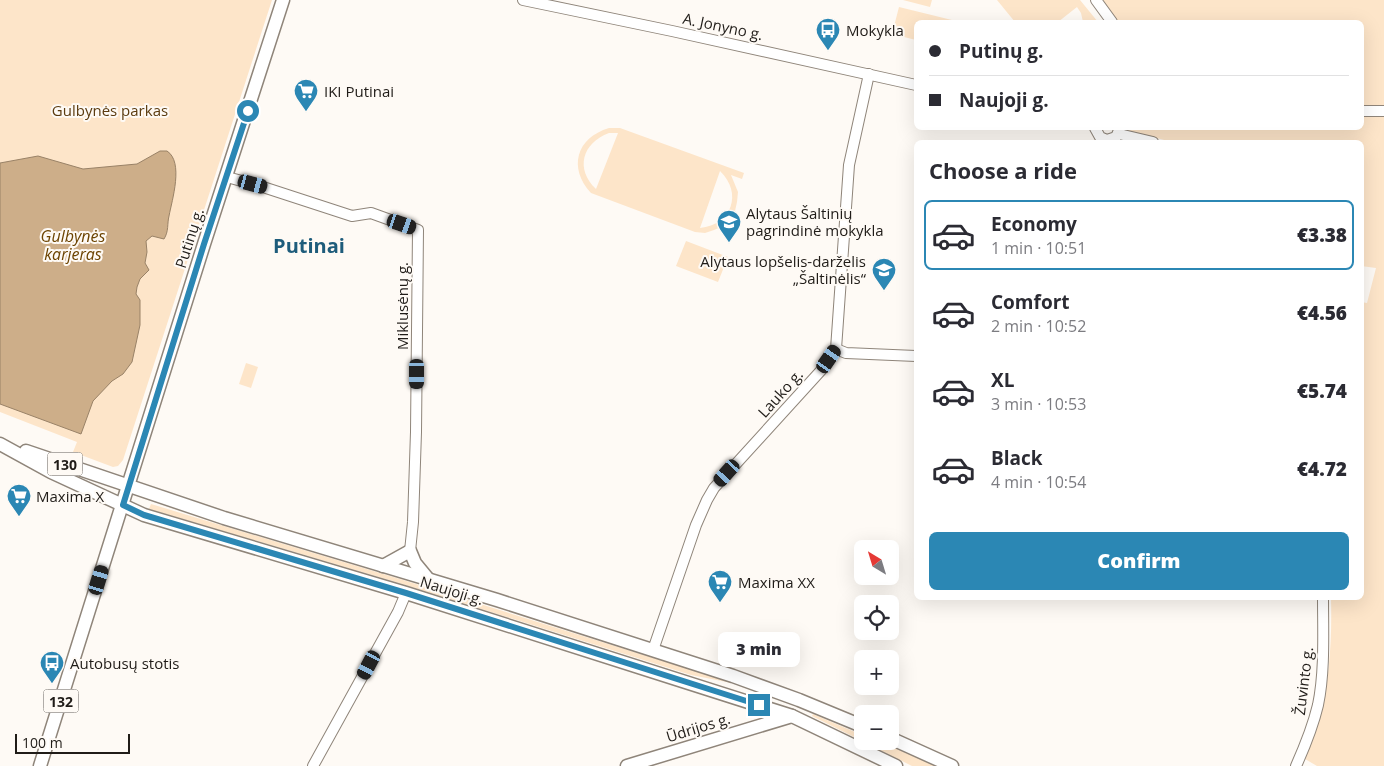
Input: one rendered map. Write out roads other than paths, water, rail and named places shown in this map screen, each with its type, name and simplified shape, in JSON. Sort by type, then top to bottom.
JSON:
[{"type":"main road","name":"Putinų g.","points":[[128,487],[283,0]]},
{"type":"main road","name":"Naujoji g.","points":[[0,443],[224,518],[429,580],[733,676],[854,723]]},
{"type":"main road","name":"Naujoji g.","points":[[0,443],[52,472],[144,515],[406,593],[792,716],[896,766]]},
{"type":"main road","name":"132","points":[[40,766],[128,487]]},
{"type":"main road","points":[[383,566],[410,551],[415,563],[429,580]]},
{"type":"main road","points":[[792,716],[799,700]]},
{"type":"main road","name":"Ūdrijos g.","points":[[627,766],[792,716]]},
{"type":"main road","points":[[899,742],[952,766]]},
{"type":"street","name":"A. Jonyno g.","points":[[523,0],[914,85]]},
{"type":"street","points":[[1098,1],[1111,20]]},
{"type":"street","points":[[868,74],[849,165],[836,349],[846,353],[914,356]]},
{"type":"street","points":[[1364,111],[1384,111]]},
{"type":"street","points":[[1096,130],[1103,139],[1112,139],[1119,130],[1148,140]]},
{"type":"street","name":"Miklusėnų g.","points":[[227,177],[352,216],[371,213],[418,230],[416,432],[413,522],[410,551]]},
{"type":"street","name":"Lauko g.","points":[[653,650],[706,500],[714,488],[826,365],[836,349]]},
{"type":"street","points":[[313,766],[398,612],[406,593]]},
{"type":"street","name":"Žuvinto g.","points":[[1296,766],[1311,730],[1318,704],[1323,652],[1323,600]]},
{"type":"water","name":"Gulbynės karjeras","points":[[160,151],[167,151],[172,156],[175,164],[174,191],[166,236],[164,239],[152,236],[146,241],[145,263],[149,270],[140,279],[137,287],[136,294],[140,300],[140,325],[132,362],[123,374],[112,381],[93,401],[81,434],[0,404],[0,163],[38,156],[83,169],[137,164]]},
{"type":"place","name":"Mokykla","points":[[828,51]]},
{"type":"place","name":"IKI Putinai","points":[[306,112]]},
{"type":"place","name":"Alytaus Šaltinių pagrindinė mokykla","points":[[729,243]]},
{"type":"place","name":"Alytaus lopšelis-darželis „Šaltinėlis“","points":[[884,291]]},
{"type":"place","name":"Maxima X","points":[[19,517]]},
{"type":"place","name":"Maxima XX","points":[[720,603]]},
{"type":"place","name":"Autobusų stotis","points":[[52,684]]},
{"type":"district","name":"Putinai","points":[[309,245]]},
{"type":"park label","name":"Gulbynės parkas","points":[[110,110]]}]
